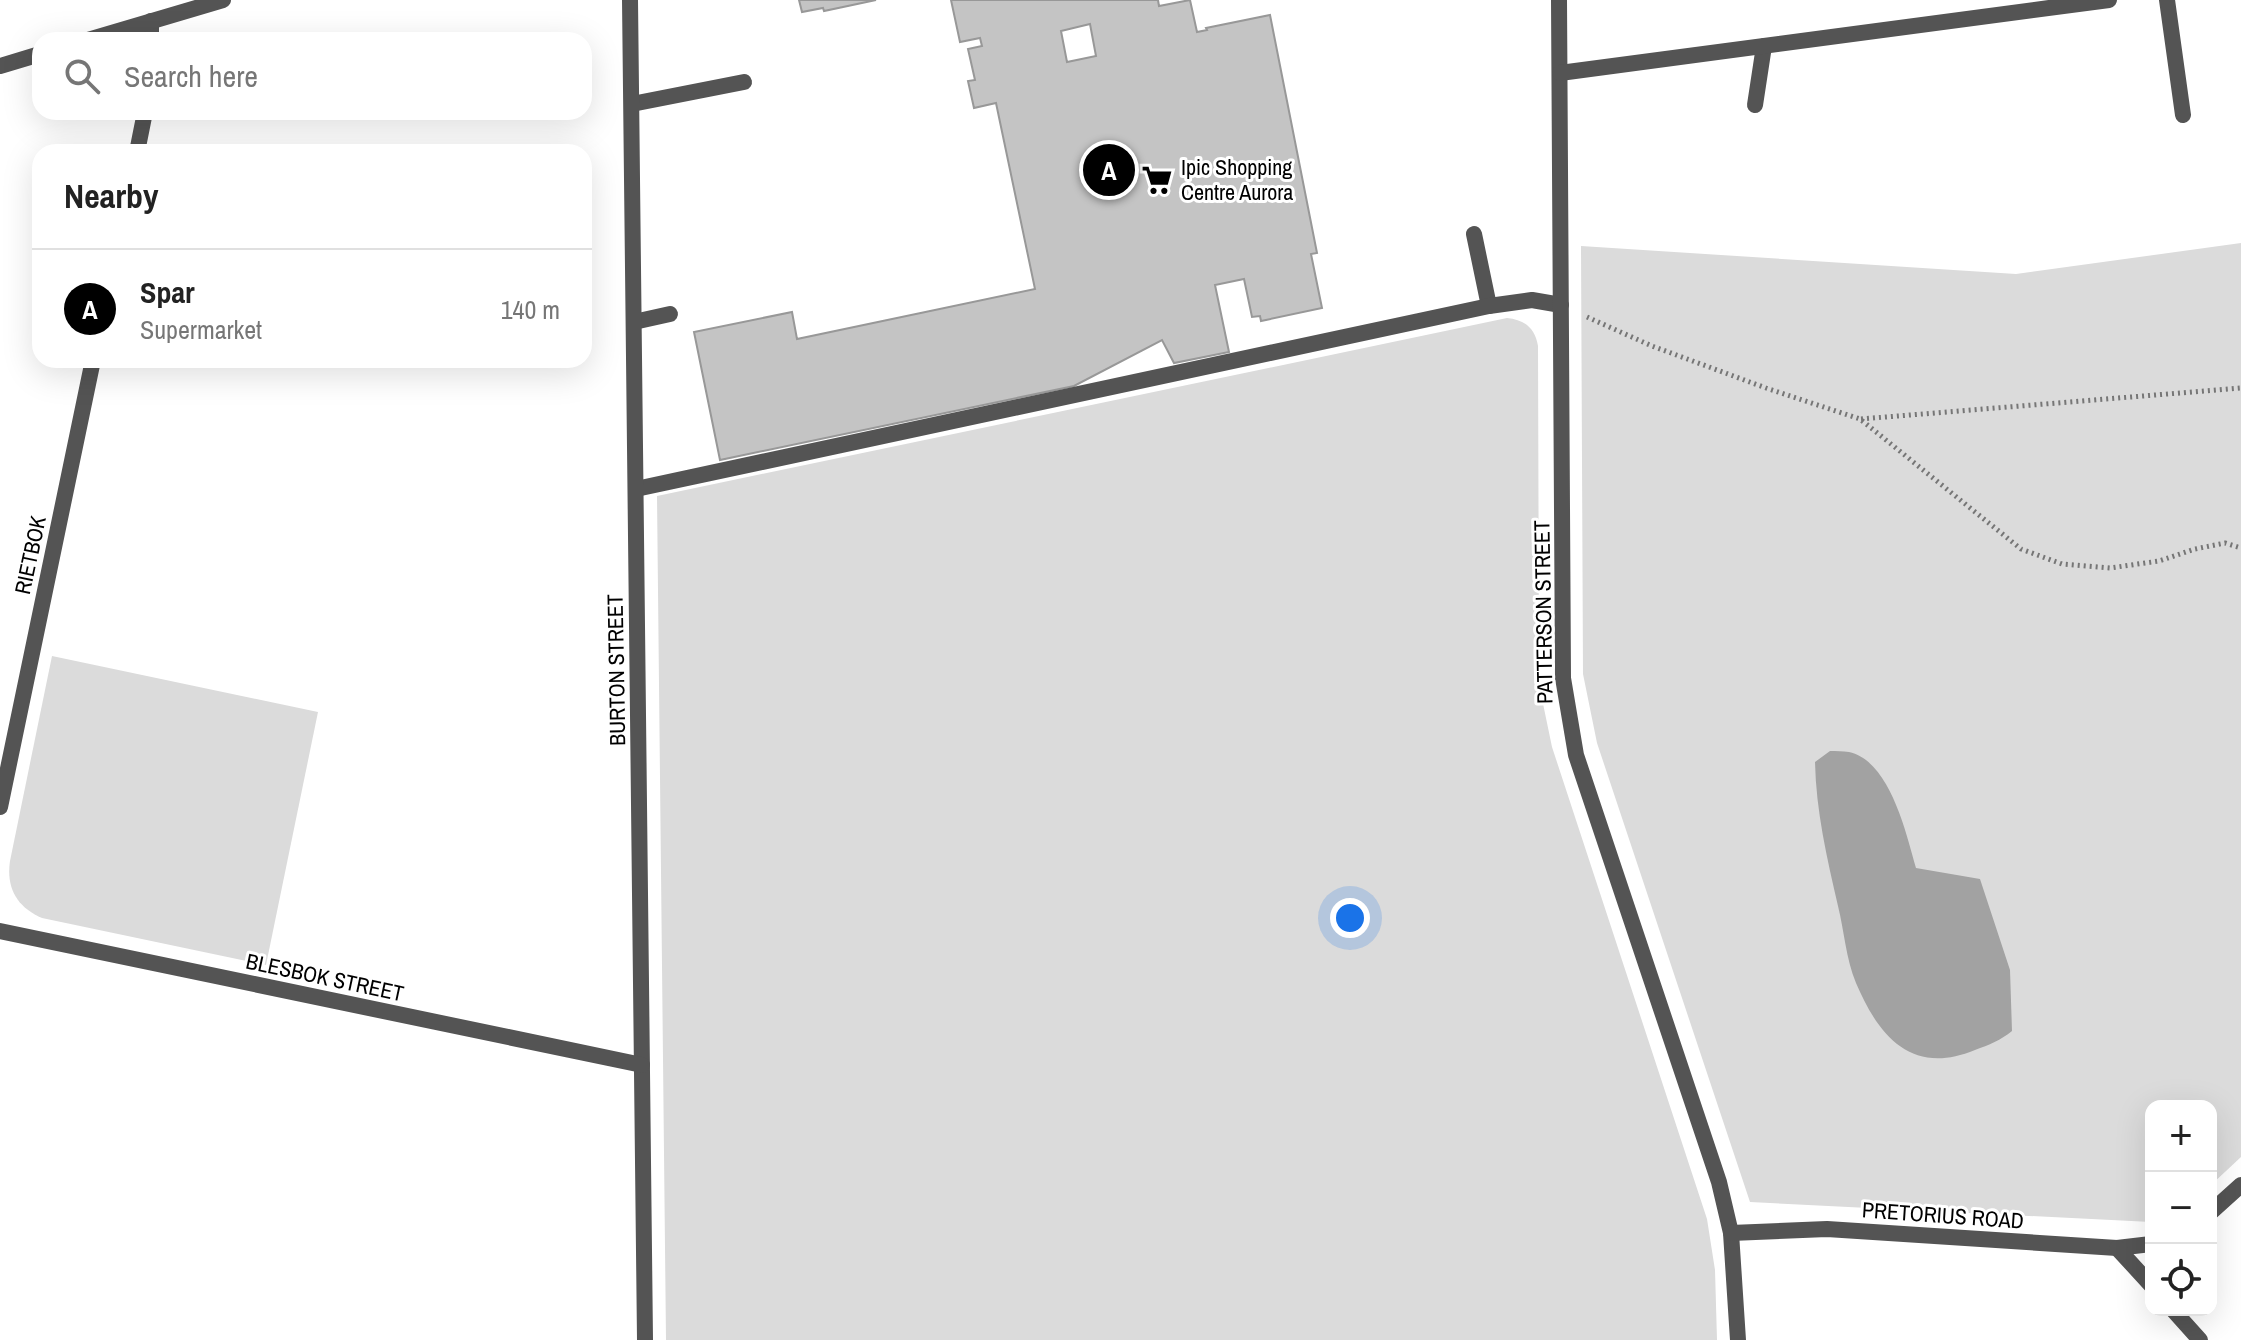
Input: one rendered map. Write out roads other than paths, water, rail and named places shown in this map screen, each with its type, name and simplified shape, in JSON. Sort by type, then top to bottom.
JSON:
[{"type":"street","points":[[115,32],[223,0]]},
{"type":"street","name":"BURTON STREET","points":[[630,0],[645,1340]]},
{"type":"street","name":"PATTERSON STREET","points":[[1559,0],[1563,678],[1566,711],[1576,755],[1719,1182],[1731,1233],[1738,1300],[1738,1340]]},
{"type":"street","points":[[1560,73],[2109,0]]},
{"type":"street","points":[[2167,0],[2183,115]]},
{"type":"street","points":[[151,21],[151,32]]},
{"type":"street","points":[[1755,105],[1764,46]]},
{"type":"street","points":[[0,66],[32,56]]},
{"type":"street","points":[[632,104],[744,82]]},
{"type":"street","points":[[139,144],[143,120]]},
{"type":"street","points":[[1474,234],[1489,306]]},
{"type":"street","points":[[636,489],[1489,306],[1532,300],[1561,305]]},
{"type":"street","points":[[634,322],[670,314]]},
{"type":"street","name":"RIETBOK","points":[[0,807],[91,368]]},
{"type":"street","name":"BLESBOK STREET","points":[[0,931],[642,1065]]},
{"type":"street","points":[[2217,1207],[2241,1185]]},
{"type":"street","name":"PRETORIUS ROAD","points":[[1731,1233],[1827,1229],[2117,1248],[2145,1245]]},
{"type":"street","points":[[2117,1248],[2145,1278]]},
{"type":"street","points":[[2178,1316],[2200,1340]]},
{"type":"place","name":"Spar","points":[[1109,170]]},
{"type":"place","name":"Ipic Shopping Centre Aurora","points":[[1157,180]]}]
